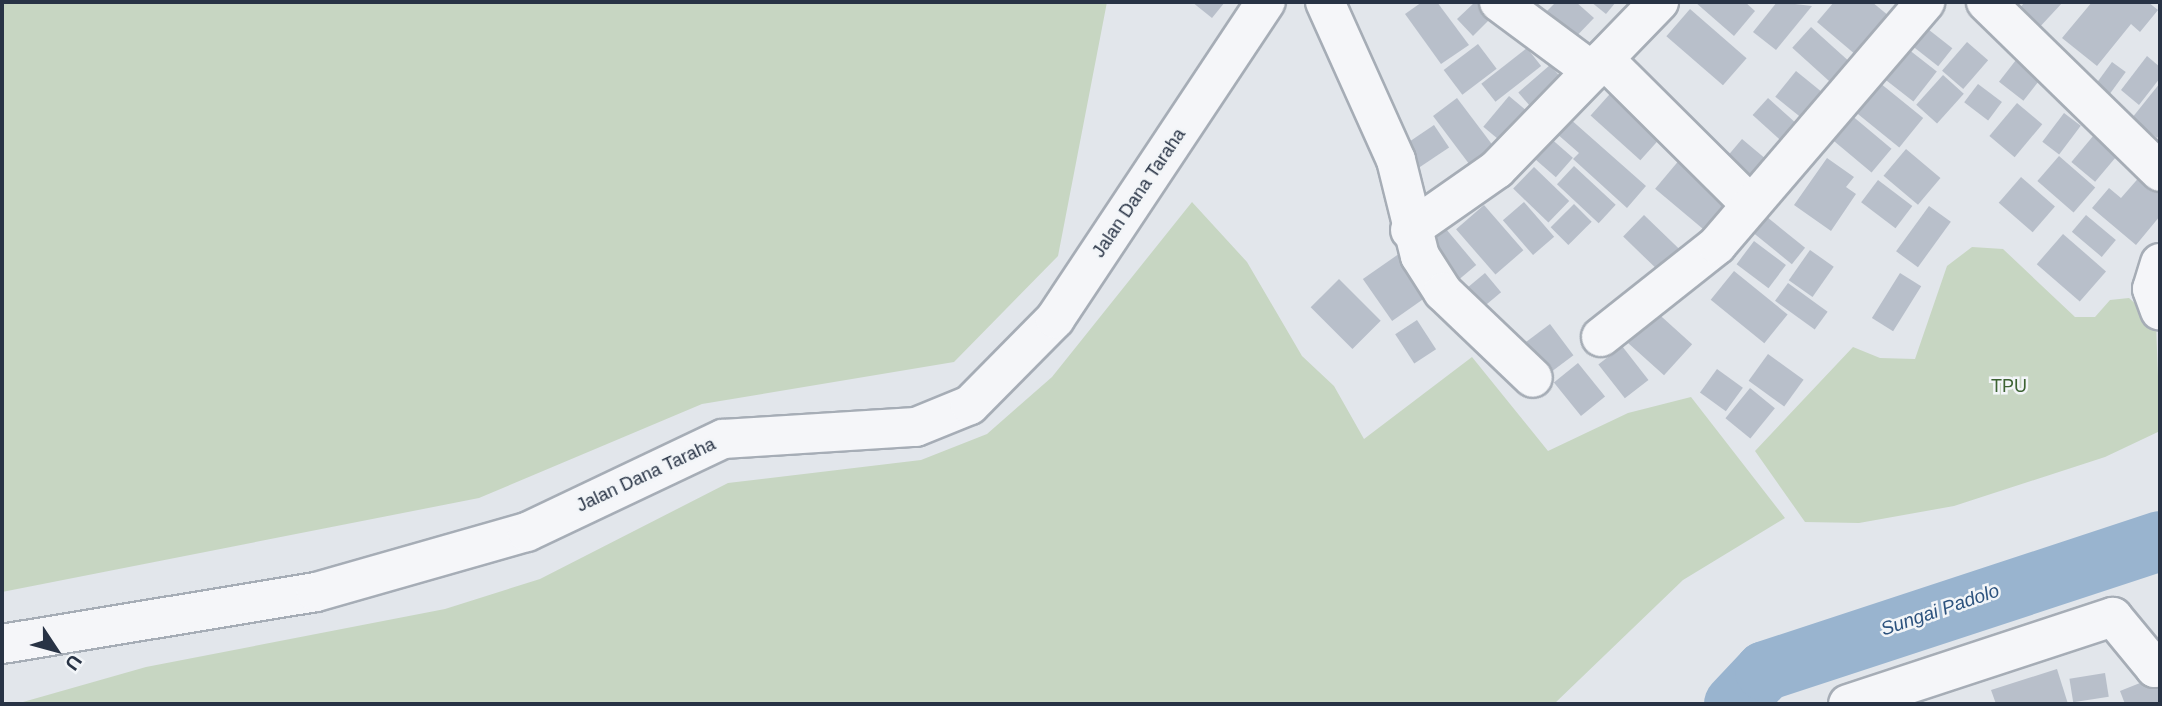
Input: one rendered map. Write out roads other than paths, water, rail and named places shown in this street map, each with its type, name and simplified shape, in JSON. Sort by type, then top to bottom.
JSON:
[{"type":"street","name":"Jalan Dana Taraha","points":[[2,643],[316,592],[527,532],[723,439],[916,427],[970,405],[1055,319],[1266,2]]},
{"type":"street","points":[[1325,2],[1396,160],[1409,230],[1443,292],[1533,378]]},
{"type":"street","points":[[1499,2],[1598,65],[1751,205]]},
{"type":"street","points":[[1409,230],[1497,169],[1659,2]]},
{"type":"street","points":[[1601,337],[1717,245],[1925,2]]},
{"type":"street","points":[[1986,2],[2160,172]]},
{"type":"street","points":[[2160,263],[2152,289],[2160,311]]},
{"type":"street","points":[[1848,704],[2113,617],[2155,668],[2160,664]]},
{"type":"waterway","name":"Sungai Padolo","points":[[1734,704],[1765,671],[2160,541]]},
{"type":"park label","name":"TPU","points":[[2009,386]]}]
